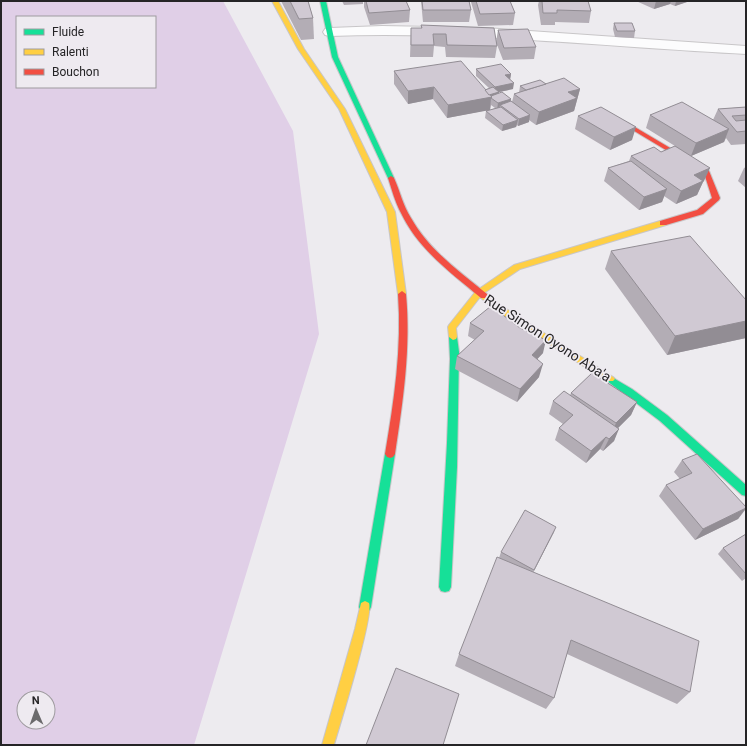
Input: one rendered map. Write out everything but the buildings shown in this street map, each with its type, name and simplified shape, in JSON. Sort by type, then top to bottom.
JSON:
[{"type":"street","points":[[275,1],[301,49],[342,109],[391,212],[405,318],[397,413],[361,629],[328,745]]},
{"type":"street","name":"Rue Simon Oyono Aba'a","points":[[323,1],[335,57],[389,173],[406,217],[418,236],[435,254],[479,293],[519,321],[637,396],[679,429],[746,492]]},
{"type":"street","points":[[330,32],[374,30],[465,30],[640,45],[746,50]]},
{"type":"street","points":[[445,587],[452,450],[452,384],[456,357],[452,327],[479,293],[517,266],[700,212],[716,198],[707,172],[628,125]]},
{"type":"shaded area","points":[[1,1],[223,1],[293,131],[319,334],[194,745],[1,745]]},
{"type":"traffic: fast","points":[[323,1],[335,57],[391,178]]},
{"type":"traffic: fast","points":[[445,587],[452,443],[454,359],[453,337]]},
{"type":"traffic: fast","points":[[610,379],[646,404],[663,418],[746,492]]},
{"type":"traffic: fast","points":[[365,607],[390,454]]},
{"type":"traffic: slow","points":[[275,1],[301,49],[342,109],[391,212],[402,294]]},
{"type":"traffic: slow","points":[[453,337],[452,327],[479,293],[517,267],[663,223]]},
{"type":"traffic: slow","points":[[484,296],[497,307],[610,379]]},
{"type":"traffic: slow","points":[[328,745],[361,629],[365,607]]},
{"type":"traffic: jam","points":[[628,125],[707,172],[716,198],[700,212],[663,223]]},
{"type":"traffic: jam","points":[[391,178],[400,203],[414,230],[432,251],[452,270],[484,296]]},
{"type":"traffic: jam","points":[[390,454],[399,395],[403,354],[404,313],[402,294]]}]
